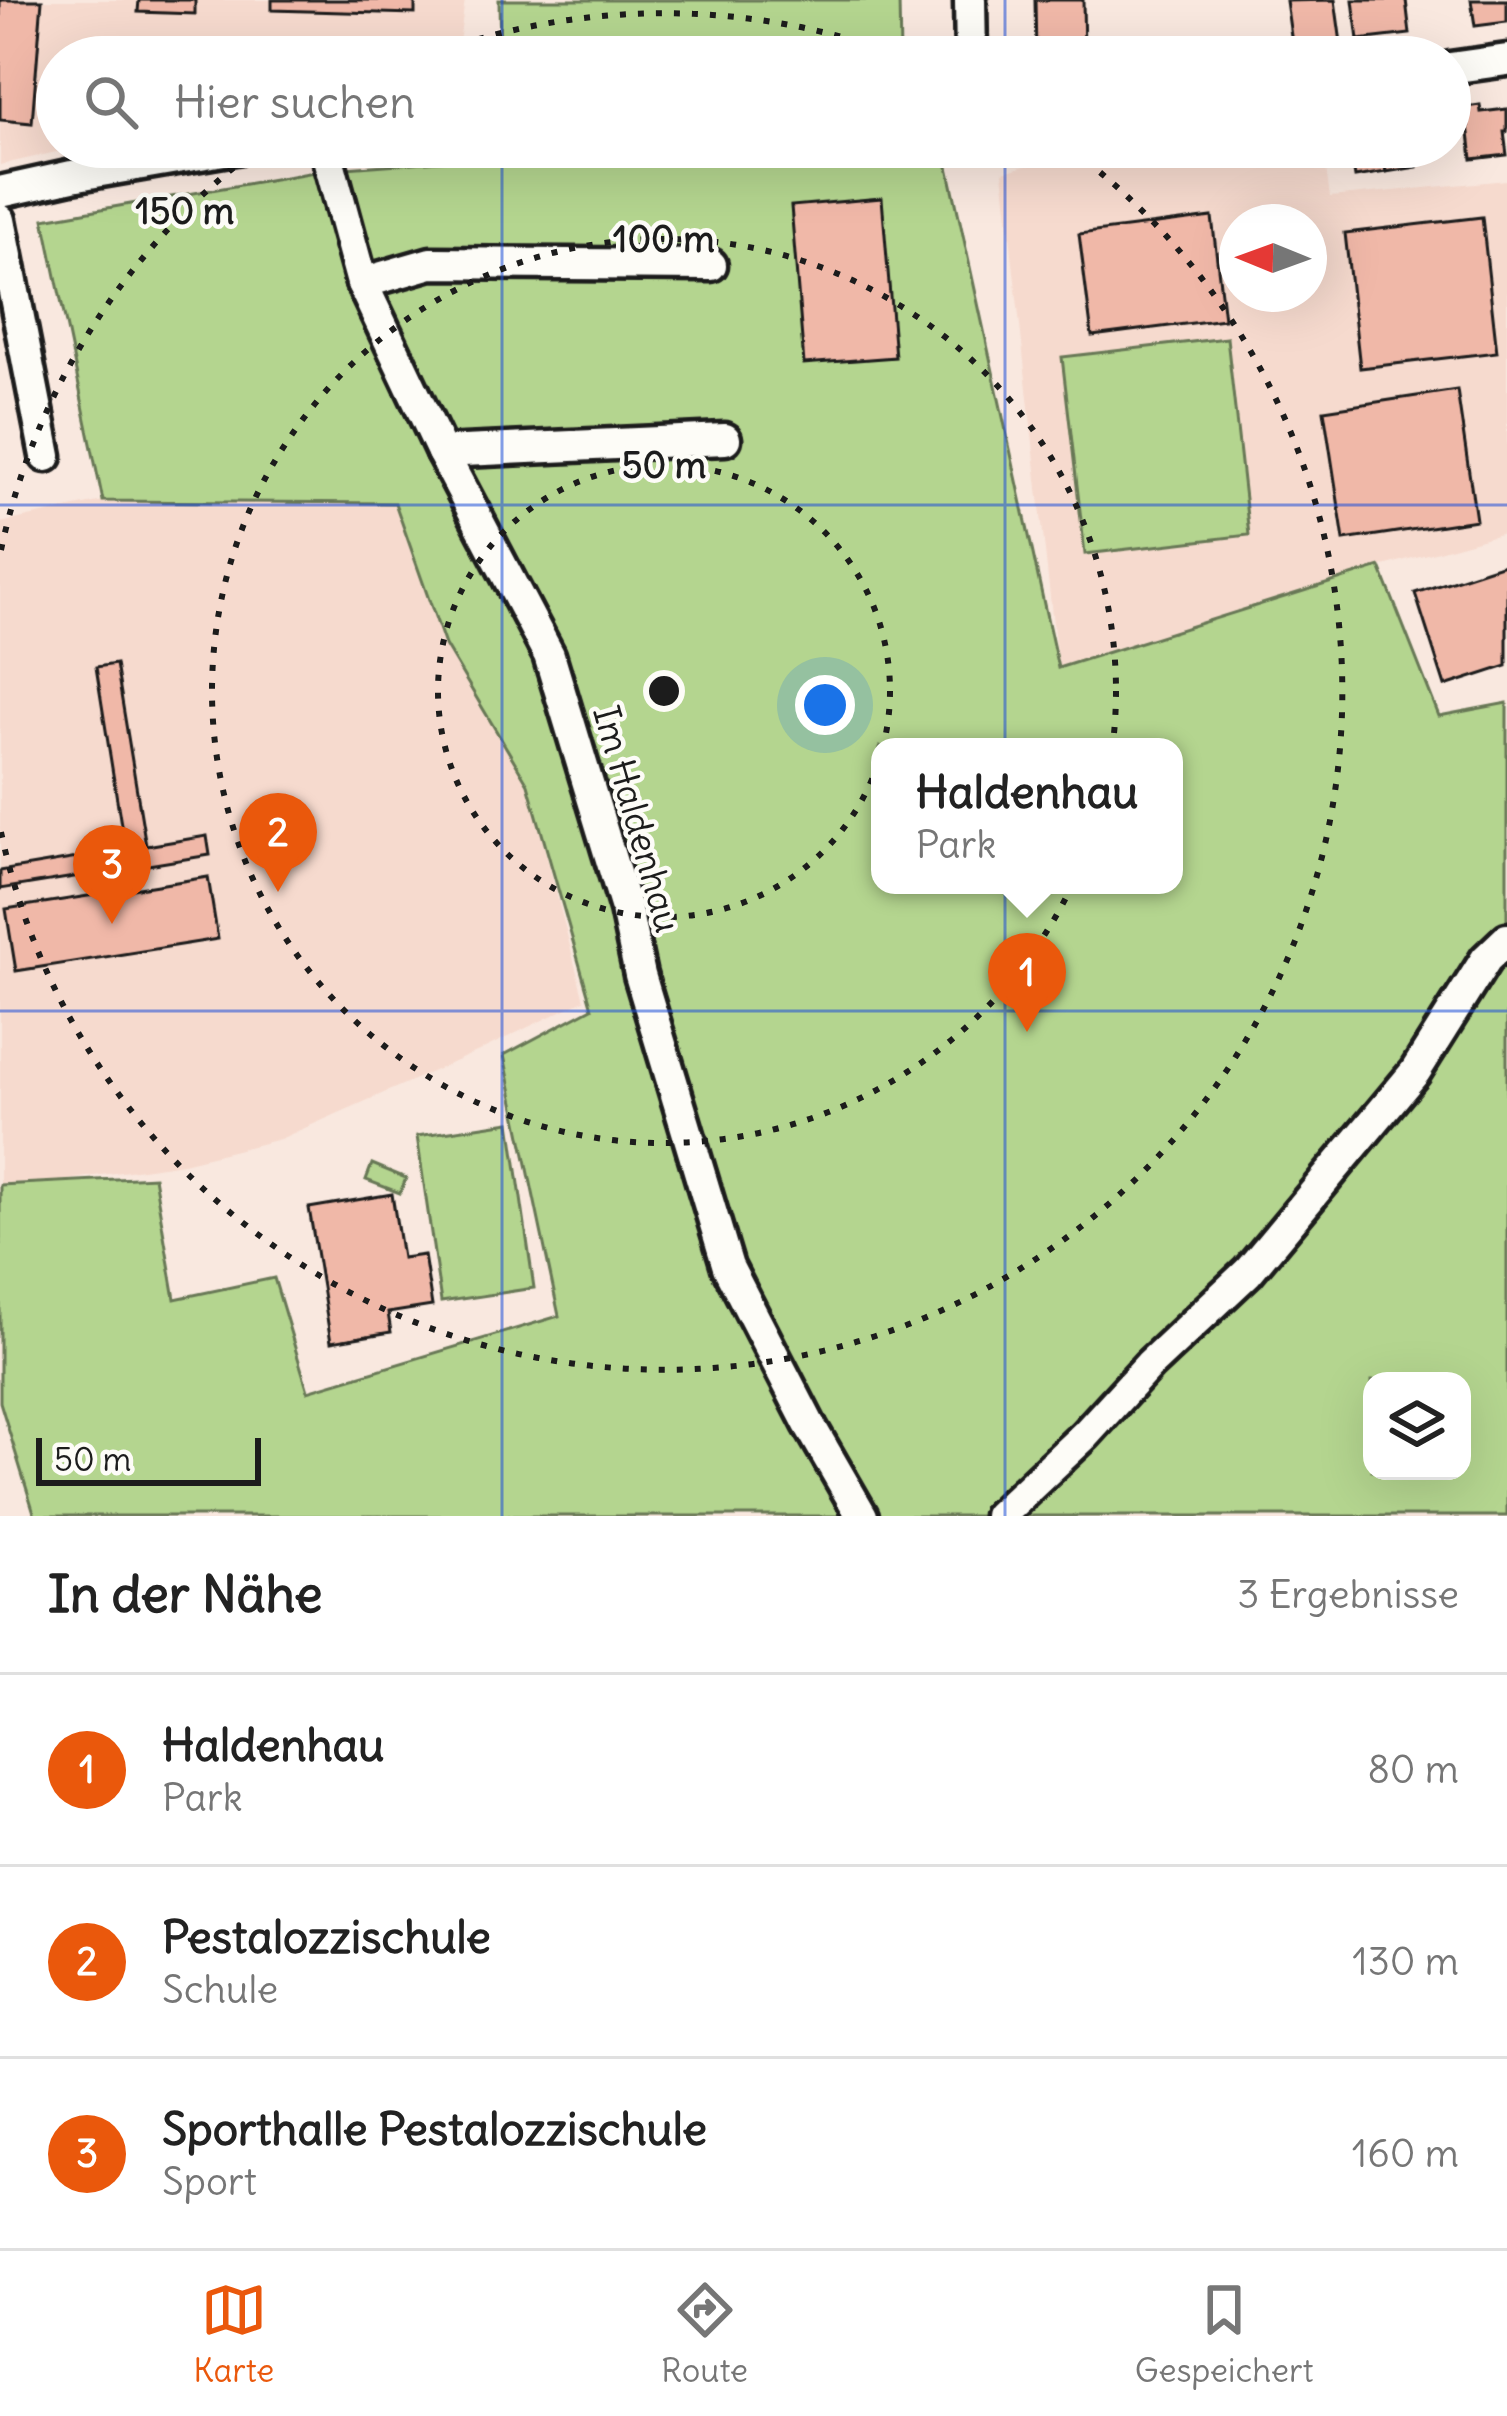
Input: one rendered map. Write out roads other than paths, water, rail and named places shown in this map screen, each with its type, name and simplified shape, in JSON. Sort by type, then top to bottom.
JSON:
[{"type":"street","points":[[970,0],[971,36]]},
{"type":"street","points":[[1471,65],[1507,60]]},
{"type":"street","points":[[0,193],[116,168]]},
{"type":"street","name":"Im Haldenhau","points":[[331,168],[362,283],[442,452],[550,655],[728,1268],[862,1516]]},
{"type":"street","points":[[0,220],[6,282],[46,456]]},
{"type":"street","points":[[362,283],[430,263],[711,265]]},
{"type":"street","points":[[442,452],[725,439]]},
{"type":"street","points":[[999,1516],[1247,1272],[1415,1072],[1486,959],[1507,939]]},
{"type":"place","name":"Pestalozzischule","points":[[278,892]]},
{"type":"place","name":"Sporthalle Pestalozzischule","points":[[112,924]]},
{"type":"place","name":"Haldenhau","points":[[1027,1032]]}]
